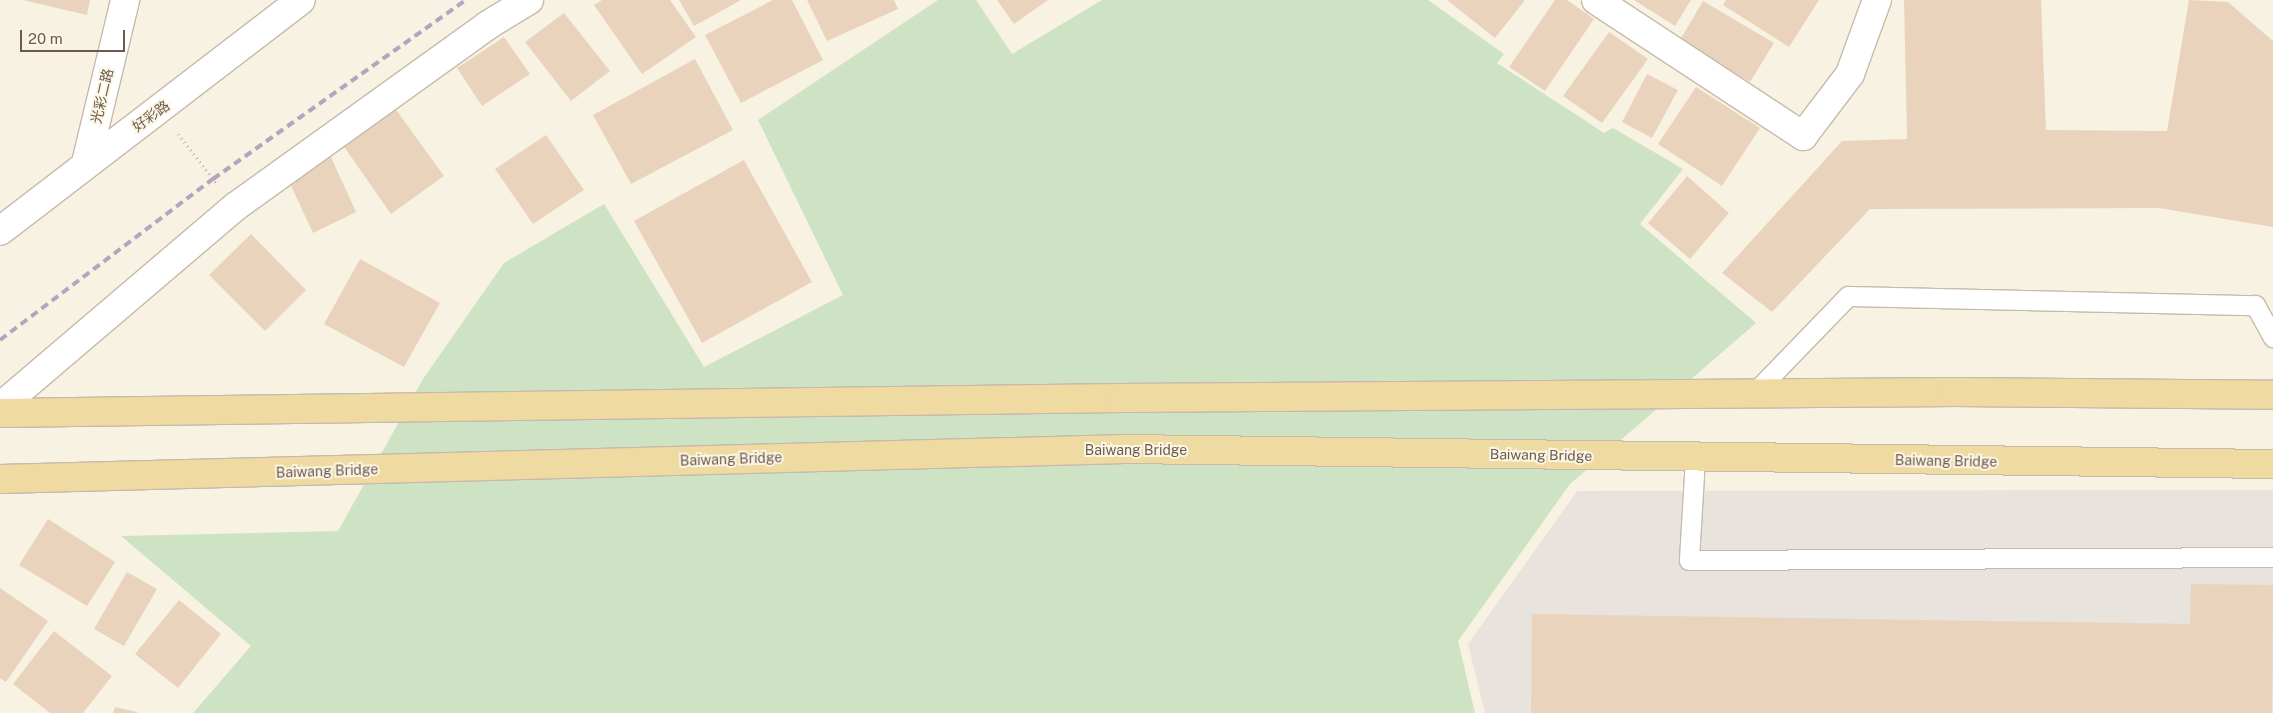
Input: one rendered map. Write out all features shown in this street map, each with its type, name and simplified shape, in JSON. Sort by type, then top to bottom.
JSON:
[{"type":"main road","points":[[0,413],[1121,398],[1754,393],[2273,395]]},
{"type":"main road","name":"Baiwang Bridge","points":[[0,480],[1125,449],[1695,458],[2273,464]]},
{"type":"street","name":"光彩二路","points":[[86,163],[125,0]]},
{"type":"street","name":"好彩路","points":[[7,220],[160,110],[301,0]]},
{"type":"street","points":[[0,407],[235,207],[488,24],[529,0]]},
{"type":"street","points":[[1596,0],[1803,136],[1850,74],[1877,0]]},
{"type":"lane","points":[[1754,393],[1848,296],[2256,305],[2273,337]]},
{"type":"lane","points":[[1695,458],[1689,560],[2273,557]]},
{"type":"path","points":[[160,110],[235,207]]},
{"type":"shaded area","points":[[2273,490],[2273,713],[1485,713],[1468,644],[1577,491]]},
{"type":"green space","points":[[938,0],[976,0],[1012,54],[1102,0],[1428,0],[1504,54],[1497,63],[1604,133],[1613,128],[1683,169],[1640,224],[1756,323],[1570,484],[1458,641],[1475,713],[193,713],[251,646],[121,536],[338,531],[423,379],[504,263],[604,204],[704,367],[843,295],[758,120]]},
{"type":"building","points":[[23,0],[90,0],[87,15]]},
{"type":"building","points":[[602,0],[670,0],[696,37],[642,74],[594,5]]},
{"type":"building","points":[[679,0],[741,0],[694,26]]},
{"type":"building","points":[[773,0],[792,0],[823,60],[741,103],[705,35]]},
{"type":"building","points":[[807,0],[894,0],[898,9],[827,41]]},
{"type":"building","points":[[997,0],[1048,0],[1014,24]]},
{"type":"building","points":[[1447,0],[1525,0],[1495,38]]},
{"type":"building","points":[[1555,0],[1567,0],[1594,19],[1545,91],[1509,67]]},
{"type":"building","points":[[1634,0],[1691,0],[1675,26]]},
{"type":"building","points":[[1726,0],[1819,0],[1789,47],[1723,5]]},
{"type":"building","points":[[1904,0],[2041,0],[2046,130],[2167,131],[2189,0],[2228,2],[2273,41],[2273,227],[2159,208],[1870,209],[1772,312],[1722,273],[1842,141],[1907,139]]},
{"type":"building","points":[[1703,1],[1774,43],[1750,82],[1680,40]]},
{"type":"building","points":[[564,13],[610,71],[571,101],[525,42]]},
{"type":"building","points":[[1609,32],[1648,59],[1602,123],[1563,96]]},
{"type":"building","points":[[504,37],[530,74],[482,106],[457,68]]},
{"type":"building","points":[[695,59],[733,130],[631,184],[593,115]]},
{"type":"building","points":[[1647,74],[1678,90],[1652,138],[1622,122]]},
{"type":"building","points":[[1696,87],[1760,128],[1722,186],[1658,144]]},
{"type":"building","points":[[392,104],[444,176],[391,214],[340,141]]},
{"type":"building","points":[[546,135],[584,190],[533,224],[495,169]]},
{"type":"building","points":[[330,155],[356,212],[313,233],[286,175]]},
{"type":"building","points":[[744,160],[812,282],[702,343],[634,221]]},
{"type":"building","points":[[1687,176],[1729,213],[1690,259],[1648,223]]},
{"type":"building","points":[[251,234],[306,290],[265,331],[209,275]]},
{"type":"building","points":[[360,259],[440,303],[404,367],[324,324]]},
{"type":"building","points":[[48,519],[115,562],[87,606],[19,565]]},
{"type":"building","points":[[127,572],[157,589],[124,646],[94,629]]},
{"type":"building","points":[[2191,584],[2273,585],[2272,713],[1531,713],[1532,614],[2190,624]]},
{"type":"building","points":[[0,588],[48,621],[6,682],[0,678]]},
{"type":"building","points":[[179,600],[221,634],[178,688],[135,654]]},
{"type":"building","points":[[54,631],[112,676],[83,713],[50,713],[13,684]]},
{"type":"building","points":[[115,707],[137,712],[137,713],[113,713]]},
{"type":"railway","points":[[0,340],[213,179],[466,0]]}]
